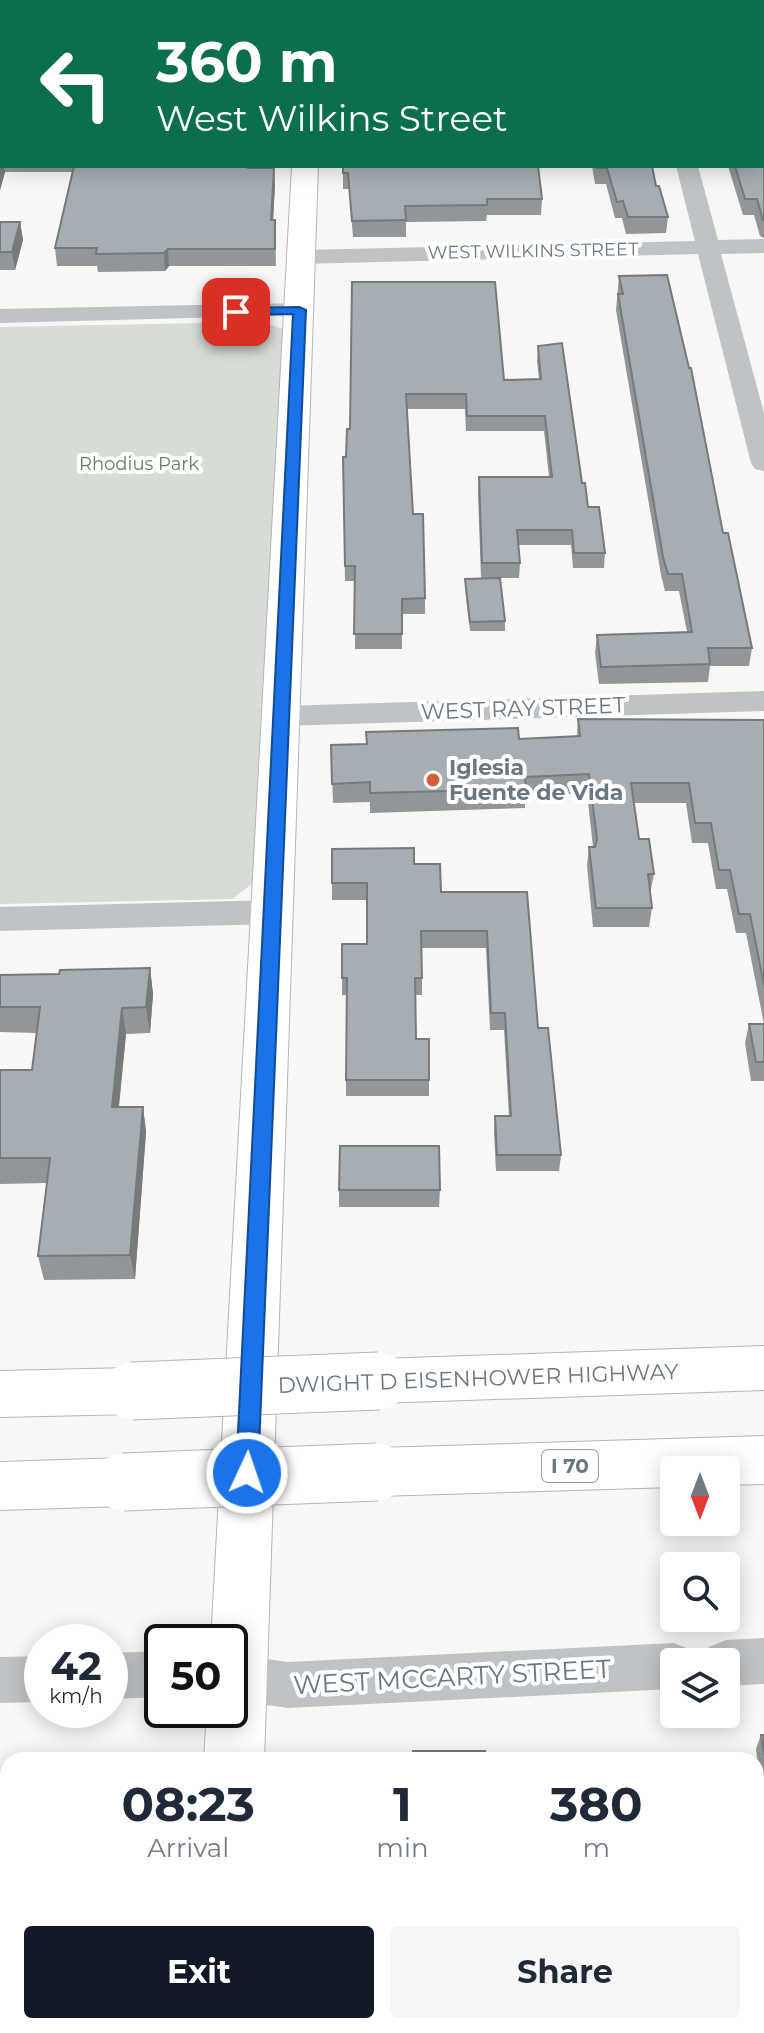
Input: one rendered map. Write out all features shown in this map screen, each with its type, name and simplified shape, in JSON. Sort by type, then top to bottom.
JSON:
[{"type":"main road","points":[[237,1624],[274,912],[305,168]]},
{"type":"main road","name":"DWIGHT D EISENHOWER HIGHWAY","points":[[0,1394],[764,1368]]},
{"type":"main road","name":"I 70","points":[[0,1486],[764,1460]]},
{"type":"main road","points":[[234,1728],[234,1752]]},
{"type":"street","points":[[688,168],[764,463]]},
{"type":"street","name":"WEST WILKINS STREET","points":[[301,257],[764,246]]},
{"type":"street","points":[[0,316],[299,310]]},
{"type":"street","name":"WEST RAY STREET","points":[[281,716],[764,701]]},
{"type":"street","points":[[0,919],[274,912]]},
{"type":"street","points":[[740,1662],[764,1661]]},
{"type":"street","name":"WEST MCCARTY STREET","points":[[248,1679],[288,1685],[660,1667]]},
{"type":"street","points":[[0,1680],[24,1679]]},
{"type":"green space","name":"Rhodius Park","points":[[262,322],[286,330],[257,880],[232,899],[0,904],[0,327]]},
{"type":"building","points":[[74,168],[274,168],[271,220],[275,220],[275,249],[168,249],[164,253],[96,254],[97,248],[55,248]]},
{"type":"building","points":[[343,168],[538,168],[542,199],[487,199],[487,205],[405,206],[406,220],[352,221],[348,173],[343,173]]},
{"type":"building","points":[[607,168],[652,168],[668,217],[628,217],[623,201],[617,202]]},
{"type":"building","points":[[736,168],[764,168],[764,220],[757,199],[745,199]]},
{"type":"building","points":[[0,222],[20,222],[12,252],[0,252]]},
{"type":"building","points":[[667,275],[691,368],[723,533],[728,533],[752,648],[708,648],[710,664],[601,667],[597,635],[692,632],[682,574],[668,574],[663,557],[618,294],[623,294],[619,276]]},
{"type":"building","points":[[352,282],[495,282],[504,380],[541,379],[538,346],[562,343],[582,483],[585,483],[588,507],[599,507],[605,553],[574,553],[572,530],[517,530],[520,563],[482,563],[479,477],[552,477],[545,416],[467,416],[466,394],[406,394],[413,514],[423,514],[425,598],[402,599],[402,634],[354,634],[355,566],[345,566],[343,457],[346,457],[347,429],[350,429]]},
{"type":"building","points":[[500,578],[505,621],[470,622],[465,579]]},
{"type":"building","points":[[578,719],[764,720],[764,985],[750,914],[739,914],[730,870],[719,870],[711,823],[695,823],[689,783],[631,783],[639,839],[649,839],[654,874],[648,874],[652,908],[596,908],[589,847],[595,847],[597,839],[589,774],[525,777],[526,789],[370,793],[370,782],[332,784],[331,745],[367,744],[366,732],[518,728],[519,739],[580,736]]},
{"type":"building","points":[[414,848],[414,864],[440,864],[441,892],[527,892],[538,1028],[548,1028],[561,1155],[497,1155],[495,1116],[511,1116],[505,1013],[491,1013],[487,931],[421,931],[422,978],[415,978],[416,1039],[429,1039],[429,1080],[346,1080],[347,978],[342,978],[342,944],[367,944],[367,883],[332,883],[332,849]]},
{"type":"building","points":[[150,968],[146,1007],[122,1008],[112,1107],[143,1107],[130,1255],[38,1256],[50,1158],[0,1158],[0,1070],[32,1070],[40,1007],[0,1007],[0,975]]},
{"type":"building","points":[[749,1024],[764,1024],[764,1062],[756,1062]]},
{"type":"building","points":[[340,1146],[439,1146],[440,1190],[339,1190]]},
{"type":"building","points":[[413,1751],[485,1751],[485,1752]]},
{"type":"place","name":"Iglesia Fuente de Vida","points":[[433,780]]},
{"type":"route","points":[[236,312],[299,310],[247,1473]]}]
